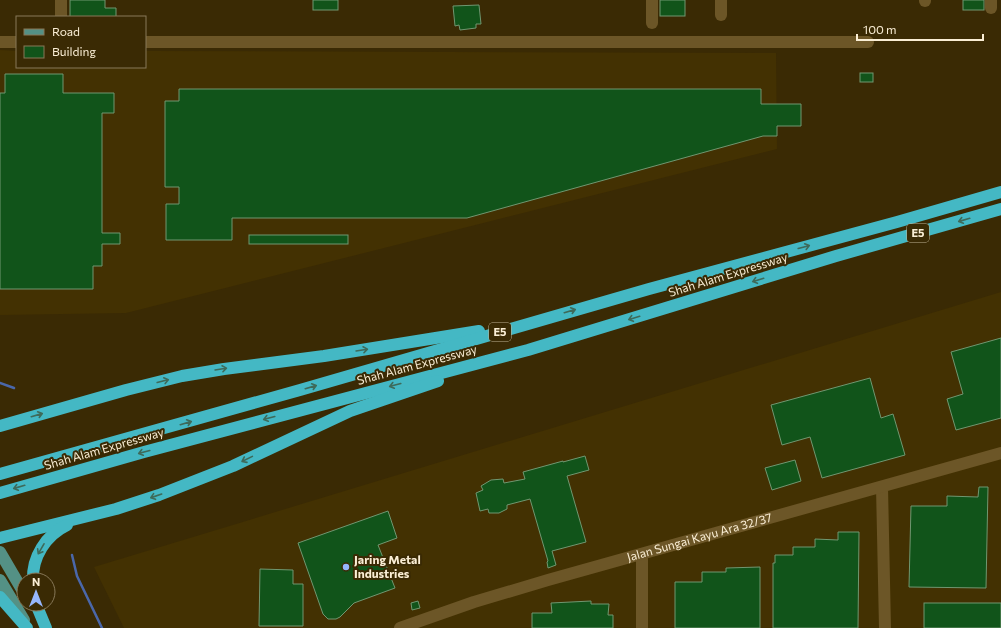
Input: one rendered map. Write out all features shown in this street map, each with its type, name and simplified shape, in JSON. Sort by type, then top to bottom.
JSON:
[{"type":"highway","name":"Shah Alam Expressway","points":[[0,474],[300,390],[649,289],[897,222],[1001,192]]},
{"type":"highway","name":"Shah Alam Expressway","points":[[0,492],[144,452],[528,350],[836,256],[1001,209]]},
{"type":"highway","points":[[1,425],[182,376],[324,356],[544,319]]},
{"type":"highway","points":[[0,538],[116,509],[165,493],[233,466],[350,411],[528,350]]},
{"type":"highway","points":[[34,572],[35,563],[40,549],[49,538],[60,528],[82,518]]},
{"type":"highway","points":[[0,597],[28,628]]},
{"type":"highway","points":[[39,612],[45,628]]},
{"type":"main road","points":[[0,552],[16,579]]},
{"type":"main road","points":[[0,580],[28,628]]},
{"type":"main road","points":[[35,612],[45,628]]},
{"type":"street","points":[[61,0],[61,16]]},
{"type":"street","points":[[652,0],[652,23]]},
{"type":"street","points":[[721,0],[721,15]]},
{"type":"street","points":[[0,42],[16,42]]},
{"type":"street","points":[[146,42],[868,42]]},
{"type":"street","name":"Jalan Sungai Kayu Ara 32/37","points":[[400,628],[474,602],[601,565],[1001,453]]},
{"type":"street","points":[[882,487],[885,628]]},
{"type":"street","points":[[642,554],[642,628]]},
{"type":"shaded area","points":[[0,50],[16,51],[16,68],[146,68],[146,51],[776,53],[777,149],[126,313],[0,315]]},
{"type":"shaded area","points":[[1001,292],[1001,628],[124,628],[94,567]]},
{"type":"building","points":[[70,0],[105,0],[105,8],[116,8],[116,16],[70,16]]},
{"type":"building","points":[[313,0],[338,0],[338,10],[313,10]]},
{"type":"building","points":[[660,0],[685,0],[685,16],[660,16]]},
{"type":"building","points":[[963,0],[984,0],[984,10],[963,10]]},
{"type":"building","points":[[479,5],[481,24],[476,24],[476,28],[460,30],[459,25],[455,26],[453,6]]},
{"type":"building","points":[[860,73],[873,73],[873,82],[860,82]]},
{"type":"building","points":[[5,74],[63,74],[63,93],[114,93],[114,113],[102,113],[102,233],[120,233],[120,244],[102,244],[102,266],[93,266],[93,289],[0,289],[0,93],[5,93]]},
{"type":"building","points":[[179,89],[761,89],[761,104],[801,104],[801,126],[777,126],[777,136],[763,136],[467,218],[232,218],[232,240],[166,240],[166,204],[179,204],[179,187],[165,187],[165,101],[179,101]]},
{"type":"building","points":[[249,235],[348,235],[348,244],[249,244]]},
{"type":"building","points":[[1001,338],[1001,418],[956,430],[947,399],[963,394],[951,352]]},
{"type":"building","points":[[870,378],[881,418],[893,414],[905,455],[822,478],[810,437],[782,445],[771,405]]},
{"type":"building","points":[[585,456],[589,470],[567,476],[586,542],[552,551],[556,565],[548,568],[548,561],[530,499],[507,505],[507,509],[499,513],[489,513],[488,509],[480,511],[476,493],[483,490],[481,486],[491,480],[503,479],[504,483],[525,479],[523,472]]},
{"type":"building","points":[[795,460],[801,481],[772,490],[765,468]]},
{"type":"building","points":[[979,487],[988,487],[986,588],[909,587],[911,506],[947,506],[947,496],[978,497]]},
{"type":"building","name":"Jaring Metal Industries","points":[[388,511],[397,538],[378,545],[395,588],[354,603],[340,617],[336,619],[328,619],[323,614],[298,543]]},
{"type":"building","points":[[838,532],[859,532],[858,628],[773,628],[773,563],[775,563],[775,555],[793,555],[793,547],[815,547],[815,539],[838,540]]},
{"type":"building","points":[[760,567],[760,628],[675,628],[675,582],[702,582],[702,572],[726,572],[726,568]]},
{"type":"building","points":[[260,569],[293,570],[293,584],[303,584],[303,626],[259,626]]},
{"type":"building","points":[[418,601],[420,608],[412,610],[411,603]]},
{"type":"building","points":[[591,601],[591,604],[609,604],[608,615],[613,615],[613,628],[532,628],[532,613],[552,613],[551,603]]},
{"type":"building","points":[[924,603],[1001,603],[1001,628],[924,628]]},
{"type":"waterway","points":[[0,383],[14,388]]},
{"type":"waterway","points":[[72,555],[77,576],[102,628]]},
{"type":"place","name":"Jaring Metal Industries","points":[[346,567]]}]
